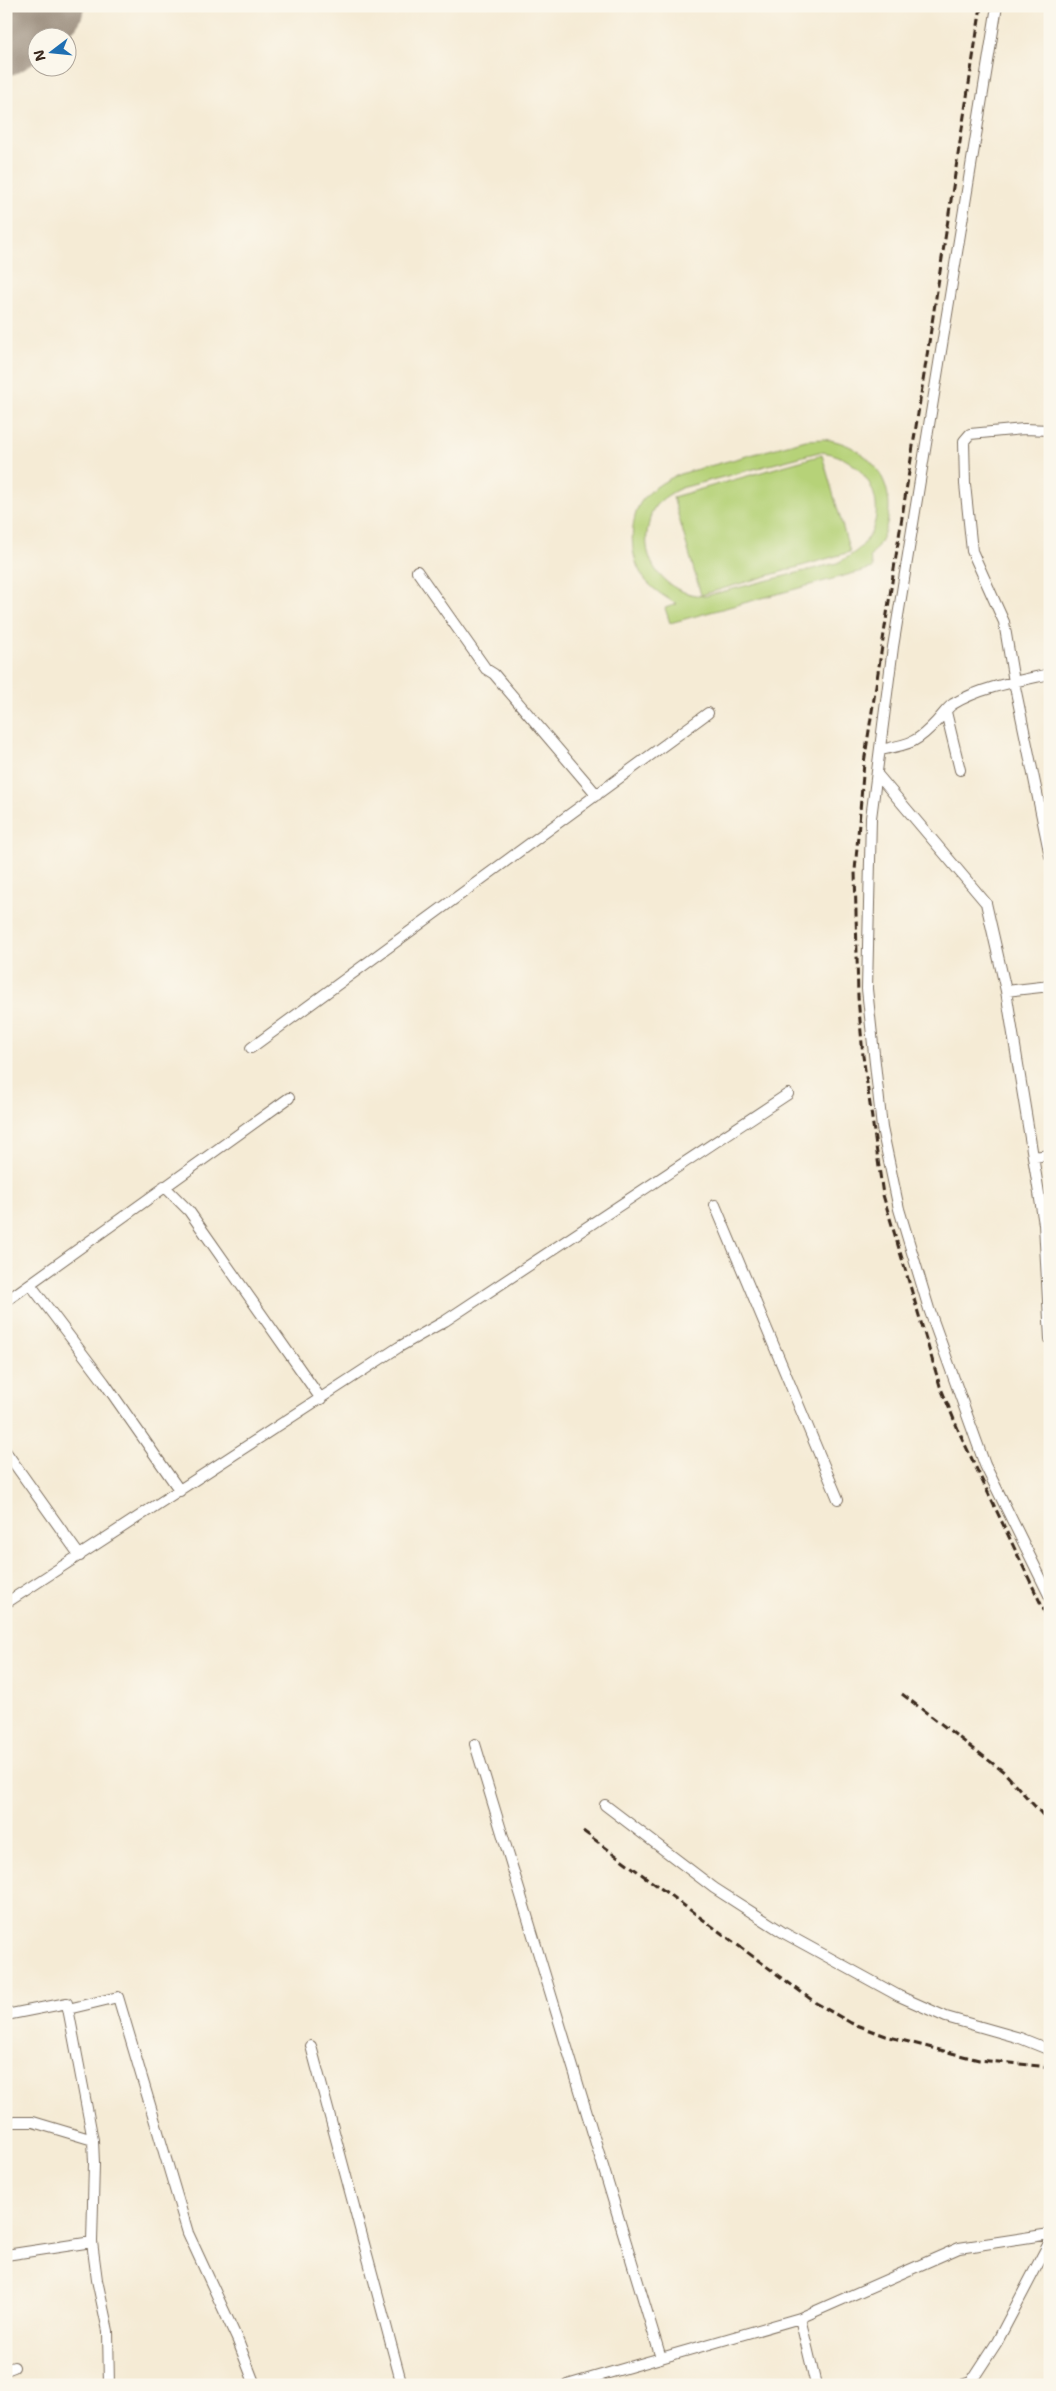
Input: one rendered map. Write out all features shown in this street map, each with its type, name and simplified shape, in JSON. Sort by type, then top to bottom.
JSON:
[{"type":"street","points":[[997,6],[893,647],[871,818],[867,989],[882,1128],[899,1209],[929,1309],[985,1465],[1050,1597]]},
{"type":"street","points":[[1050,430],[1024,429],[970,434],[964,441],[965,484],[972,551],[1004,622],[1014,682],[1050,856]]},
{"type":"street","points":[[417,571],[486,670],[494,674],[597,795]]},
{"type":"street","points":[[880,750],[911,744],[920,738],[952,705],[970,696],[1014,682],[1050,674]]},
{"type":"street","points":[[946,712],[960,770]]},
{"type":"street","points":[[251,1048],[708,713]]},
{"type":"street","points":[[877,774],[986,903],[1006,991],[1033,1157],[1047,1224],[1050,1339]]},
{"type":"street","points":[[1006,991],[1050,986]]},
{"type":"street","points":[[6,1603],[400,1347],[445,1321],[788,1094]]},
{"type":"street","points":[[6,1301],[289,1098]]},
{"type":"street","points":[[1033,1157],[1050,1155]]},
{"type":"street","points":[[164,1186],[189,1211],[321,1399]]},
{"type":"street","points":[[715,1205],[838,1500]]},
{"type":"street","points":[[30,1284],[104,1382],[180,1491]]},
{"type":"street","points":[[6,1452],[80,1556]]},
{"type":"street","points":[[475,1744],[660,2358]]},
{"type":"street","points":[[605,1805],[714,1888],[784,1933],[899,1996],[946,2018],[1020,2038],[1050,2050]]},
{"type":"street","points":[[68,2009],[118,1997],[188,2232],[238,2341],[254,2385]]},
{"type":"street","points":[[6,2015],[67,2002],[93,2140],[92,2242],[97,2280],[108,2332],[109,2385]]},
{"type":"street","points":[[311,2046],[402,2385]]},
{"type":"street","points":[[6,2122],[33,2122],[93,2140]]},
{"type":"street","points":[[566,2385],[800,2318],[959,2248],[1050,2234]]},
{"type":"street","points":[[968,2384],[997,2342],[1050,2241]]},
{"type":"street","points":[[6,2255],[92,2242]]},
{"type":"street","points":[[800,2318],[816,2385]]},
{"type":"green space","points":[[824,439],[845,444],[862,454],[876,467],[884,483],[889,501],[888,519],[882,538],[870,557],[873,568],[670,623],[665,608],[677,604],[660,594],[646,581],[634,555],[633,525],[638,507],[645,496],[656,487],[680,474],[806,440]],"holes":[[[819,452],[835,455],[861,471],[875,497],[876,512],[873,527],[865,542],[853,554],[837,563],[705,596],[678,590],[658,573],[652,563],[648,550],[647,537],[653,509],[668,495],[681,488]]]},
{"type":"green space","points":[[822,455],[850,552],[701,595],[673,497]]},
{"type":"runway","points":[[6,41],[50,6]]},
{"type":"railway","points":[[981,6],[864,763],[855,871],[858,997],[863,1056],[883,1195],[940,1386],[960,1434],[1050,1623]]},
{"type":"railway","points":[[902,1694],[1004,1772],[1050,1823]]},
{"type":"railway","points":[[583,1831],[816,2003],[851,2023],[886,2036],[979,2060],[1050,2067]]}]
